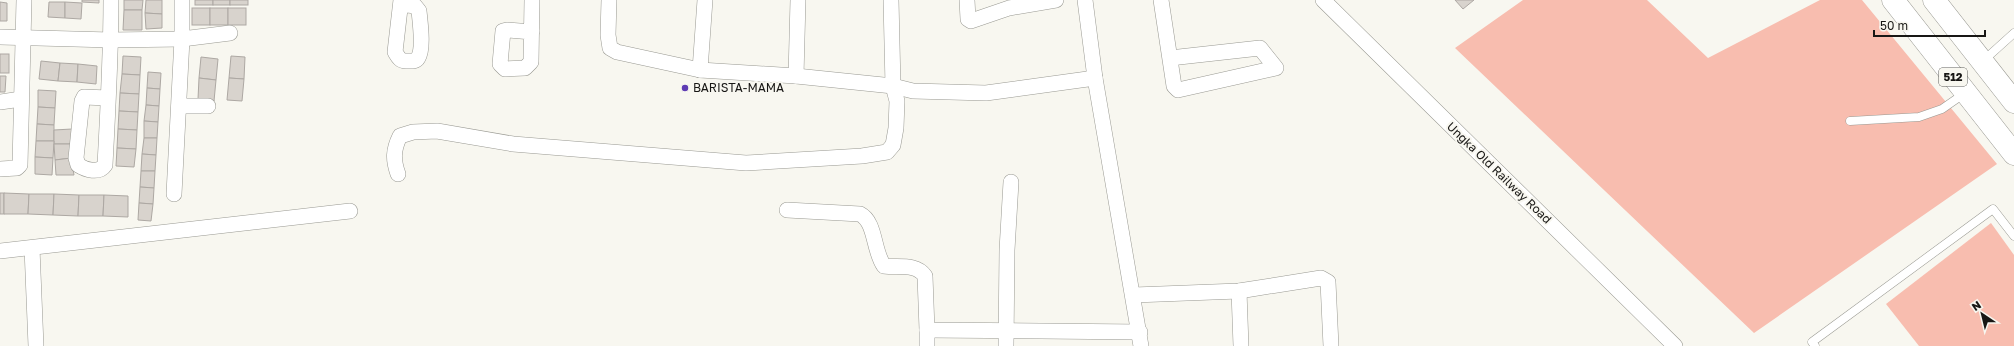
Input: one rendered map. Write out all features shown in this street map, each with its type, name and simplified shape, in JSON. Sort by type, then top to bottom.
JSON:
[{"type":"main road","name":"512","points":[[1894,0],[2014,154]]},
{"type":"main road","name":"512","points":[[1934,0],[2014,102]]},
{"type":"street","points":[[0,169],[17,168],[20,165],[24,0]]},
{"type":"street","points":[[108,98],[89,96],[84,97],[82,101],[76,158],[78,165],[83,169],[98,171],[105,165],[111,40],[111,0]]},
{"type":"street","points":[[174,194],[182,39],[182,0]]},
{"type":"street","points":[[532,0],[532,32]]},
{"type":"street","points":[[609,0],[608,35],[610,48],[617,52],[700,70],[796,76],[893,86],[913,91],[986,93],[1095,78]]},
{"type":"street","points":[[700,70],[706,0]]},
{"type":"street","points":[[796,76],[798,0]]},
{"type":"street","points":[[398,174],[394,163],[395,147],[400,136],[413,132],[437,131],[513,144],[746,163],[856,157],[887,152],[893,145],[896,128],[897,101],[893,86],[891,0]]},
{"type":"street","points":[[967,0],[968,19],[971,21],[1008,4],[1056,0]]},
{"type":"street","points":[[927,330],[1006,339],[1140,339],[1134,295],[1095,78],[1085,0]]},
{"type":"street","points":[[1161,0],[1174,86],[1178,90],[1276,68],[1276,66],[1260,48],[1170,58]]},
{"type":"street","name":"Ungka Old Railway Road","points":[[1323,0],[1675,346]]},
{"type":"street","points":[[0,37],[111,40],[182,39],[230,32]]},
{"type":"street","points":[[0,102],[21,99]]},
{"type":"street","points":[[179,106],[208,106]]},
{"type":"street","points":[[1006,339],[1007,250],[1011,182]]},
{"type":"street","points":[[787,210],[800,212],[860,214],[867,217],[871,224],[878,258],[884,266],[915,268],[921,271],[925,276],[928,346]]},
{"type":"street","points":[[0,251],[350,211]]},
{"type":"street","points":[[32,248],[36,346]]},
{"type":"street","points":[[1134,295],[1239,291],[1321,278],[1325,279],[1328,282],[1331,346]]},
{"type":"street","points":[[1239,291],[1241,346]]},
{"type":"lane","points":[[1982,61],[2014,33]]},
{"type":"lane","points":[[1850,121],[1919,117],[1942,109],[1966,92]]},
{"type":"lane","points":[[1815,346],[1812,342],[1993,209],[2014,236]]},
{"type":"shaded area","points":[[1523,0],[1647,0],[1708,58],[1820,0],[1862,0],[1997,164],[1754,333],[1455,48]]},
{"type":"shaded area","points":[[1991,223],[2014,255],[2014,346],[1919,346],[1886,304]]},
{"type":"building","points":[[82,0],[99,0],[99,3],[82,2]]},
{"type":"building","points":[[124,0],[143,0],[142,10],[124,10]]},
{"type":"building","points":[[146,0],[162,0],[162,14],[145,13]]},
{"type":"building","points":[[195,0],[213,0],[213,5],[195,5]]},
{"type":"building","points":[[213,0],[230,0],[230,5],[213,5]]},
{"type":"building","points":[[230,0],[248,0],[248,5],[230,5]]},
{"type":"building","points":[[1455,0],[1474,0],[1463,9]]},
{"type":"building","points":[[0,2],[7,3],[7,21],[0,21]]},
{"type":"building","points":[[49,2],[65,2],[65,18],[48,17]]},
{"type":"building","points":[[65,2],[82,3],[81,19],[65,18]]},
{"type":"building","points":[[192,8],[210,8],[210,25],[192,25]]},
{"type":"building","points":[[210,8],[228,8],[228,25],[210,25]]},
{"type":"building","points":[[228,8],[246,8],[246,25],[228,25]]},
{"type":"building","points":[[124,10],[142,10],[142,30],[123,30]]},
{"type":"building","points":[[145,13],[162,14],[162,28],[146,29]]},
{"type":"building","points":[[0,54],[9,54],[9,73],[0,73]]},
{"type":"building","points":[[123,56],[141,57],[140,75],[122,74]]},
{"type":"building","points":[[231,56],[245,57],[244,79],[229,78]]},
{"type":"building","points":[[201,57],[218,59],[216,80],[199,78]]},
{"type":"building","points":[[41,61],[60,63],[58,81],[39,79]]},
{"type":"building","points":[[60,63],[78,64],[77,82],[58,81]]},
{"type":"building","points":[[78,64],[97,66],[96,84],[77,82]]},
{"type":"building","points":[[148,72],[161,73],[160,89],[147,88]]},
{"type":"building","points":[[122,74],[140,75],[139,94],[120,93]]},
{"type":"building","points":[[0,76],[6,76],[5,92],[0,92]]},
{"type":"building","points":[[199,78],[216,80],[214,101],[198,99]]},
{"type":"building","points":[[229,78],[244,79],[242,101],[227,100]]},
{"type":"building","points":[[147,88],[160,89],[159,106],[146,105]]},
{"type":"building","points":[[38,90],[56,91],[55,108],[38,107]]},
{"type":"building","points":[[120,93],[139,94],[138,112],[119,111]]},
{"type":"building","points":[[146,105],[159,106],[158,122],[144,121]]},
{"type":"building","points":[[38,107],[55,108],[54,125],[37,124]]},
{"type":"building","points":[[119,111],[138,112],[137,130],[118,129]]},
{"type":"building","points":[[144,121],[158,122],[157,138],[144,138]]},
{"type":"building","points":[[37,124],[54,125],[54,141],[36,141]]},
{"type":"building","points":[[72,129],[72,144],[54,144],[54,130]]},
{"type":"building","points":[[118,129],[137,130],[136,149],[117,148]]},
{"type":"building","points":[[144,138],[157,138],[156,155],[142,154]]},
{"type":"building","points":[[36,141],[54,141],[53,158],[35,157]]},
{"type":"building","points":[[54,144],[72,144],[71,158],[55,160]]},
{"type":"building","points":[[117,148],[136,149],[134,167],[116,166]]},
{"type":"building","points":[[142,154],[156,155],[155,171],[141,171]]},
{"type":"building","points":[[35,157],[53,158],[52,175],[35,174]]},
{"type":"building","points":[[71,158],[74,175],[56,175],[55,160]]},
{"type":"building","points":[[141,171],[155,171],[154,188],[140,187]]},
{"type":"building","points":[[140,187],[154,188],[153,204],[139,203]]},
{"type":"building","points":[[0,193],[4,193],[4,214],[0,214]]},
{"type":"building","points":[[4,193],[29,194],[28,214],[4,214]]},
{"type":"building","points":[[29,194],[54,194],[53,215],[28,214]]},
{"type":"building","points":[[54,194],[79,195],[78,216],[53,215]]},
{"type":"building","points":[[79,195],[104,195],[103,216],[78,216]]},
{"type":"building","points":[[104,195],[128,196],[128,217],[103,216]]},
{"type":"building","points":[[139,203],[153,204],[151,221],[138,220]]},
{"type":"place","name":"BARISTA-MAMA","points":[[685,88]]}]
